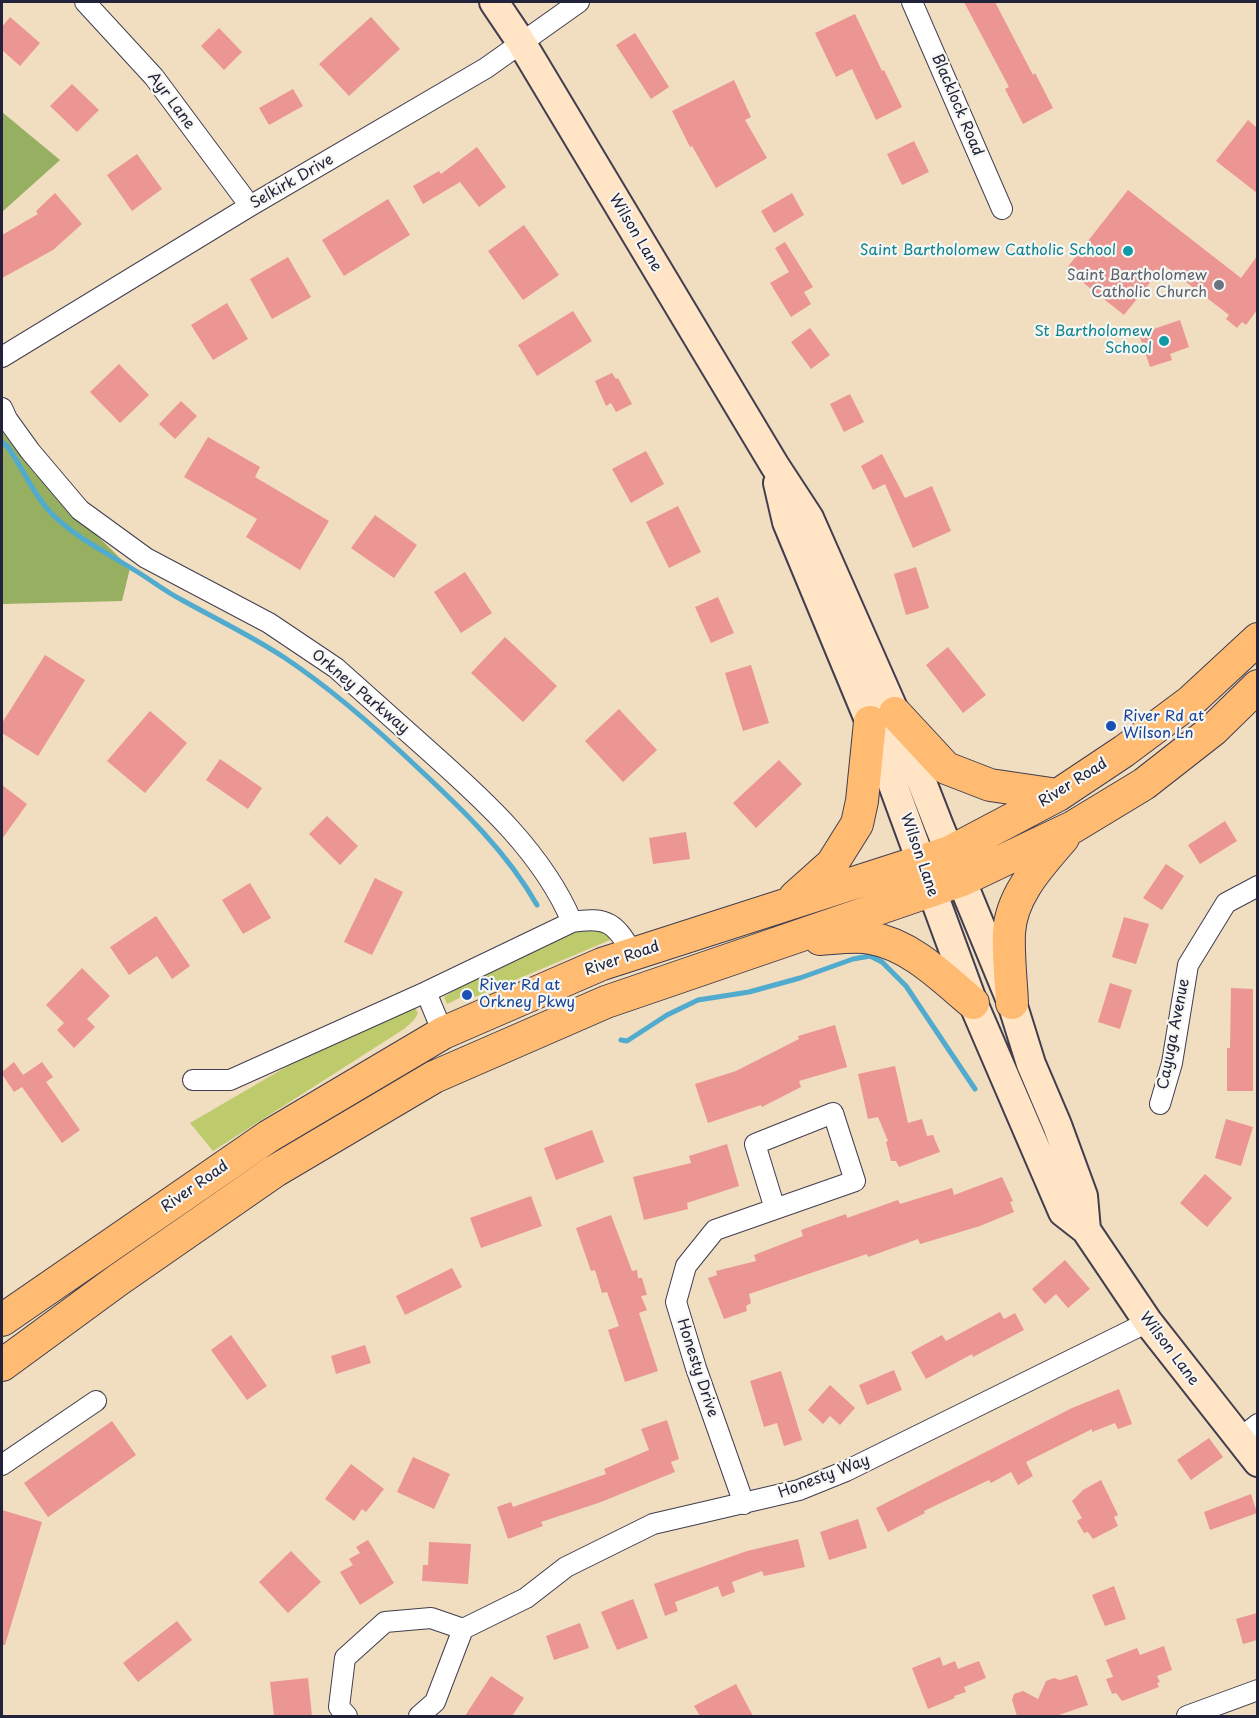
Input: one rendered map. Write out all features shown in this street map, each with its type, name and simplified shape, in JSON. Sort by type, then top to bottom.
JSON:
[{"type":"main road","name":"Wilson Lane","points":[[494,2],[521,42],[808,518],[882,717],[931,891],[973,1003],[1063,1212],[1086,1230],[1148,1322],[1248,1432],[1257,1462]]},
{"type":"main road","name":"River Road","points":[[2,1365],[118,1280],[275,1171],[434,1077],[606,1002],[931,891],[956,866],[1124,751],[1191,701],[1257,639]]},
{"type":"main road","name":"River Road","points":[[2,1320],[268,1136],[443,1033],[602,964],[921,861],[956,866],[1073,827],[1144,784],[1213,730],[1257,686]]},
{"type":"main road","name":"Wilson Lane","points":[[882,717],[956,866],[1012,1003],[1032,1064],[1083,1196],[1086,1230]]},
{"type":"main road","points":[[787,905],[832,864],[857,824],[882,717],[946,768],[990,785],[1058,795]]},
{"type":"main road","points":[[1012,1003],[1009,931],[1016,903],[1033,872],[1073,827]]},
{"type":"main road","points":[[780,943],[839,938],[871,938],[885,942],[914,955],[973,1003]]},
{"type":"street","name":"Ayr Lane","points":[[86,2],[154,77],[250,206]]},
{"type":"street","name":"Selkirk Drive","points":[[2,357],[250,206],[486,68],[579,2]]},
{"type":"street","name":"Blacklock Road","points":[[912,2],[1002,209]]},
{"type":"street","name":"Orkney Parkway","points":[[2,408],[30,451],[80,510],[146,558],[269,623],[336,668],[468,786],[505,822],[524,845],[563,899],[572,922]]},
{"type":"street","name":"Cayuga Avenue","points":[[1160,1104],[1172,1063],[1188,965],[1226,903],[1257,886]]},
{"type":"street","points":[[193,1080],[230,1080],[426,992],[572,922],[599,920],[612,925],[621,931],[633,954]]},
{"type":"street","points":[[426,992],[443,1033]]},
{"type":"street","name":"Honesty Drive","points":[[744,1504],[696,1368],[676,1302],[686,1266],[715,1230],[775,1209],[855,1181],[833,1113],[755,1144],[775,1209]]},
{"type":"street","name":"Honesty Way","points":[[463,1629],[526,1598],[566,1567],[652,1524],[799,1490],[846,1471],[1148,1322]]},
{"type":"street","points":[[2,1466],[96,1401]]},
{"type":"street","points":[[347,1716],[339,1707],[345,1658],[385,1622],[431,1618],[463,1629],[435,1702],[419,1716]]},
{"type":"street","points":[[1186,1716],[1257,1690]]},
{"type":"green space","points":[[2,112],[60,160],[2,212]]},
{"type":"green space","points":[[2,431],[35,474],[130,568],[122,601],[2,604]]},
{"type":"green space","points":[[601,930],[611,937],[610,940],[475,997],[472,992],[447,1004],[444,997],[461,986],[576,932]]},
{"type":"green space","points":[[415,1007],[418,1013],[404,1029],[213,1151],[190,1123],[286,1067],[336,1041]]},
{"type":"building","points":[[964,2],[995,2],[1053,108],[1023,124],[1005,89],[1009,87]]},
{"type":"building","points":[[855,14],[902,107],[876,120],[852,69],[836,77],[815,33]]},
{"type":"building","points":[[10,17],[40,43],[20,66],[2,50],[2,27]]},
{"type":"building","points":[[371,17],[400,49],[349,96],[319,64]]},
{"type":"building","points":[[219,28],[242,52],[224,70],[201,46]]},
{"type":"building","points":[[635,33],[669,87],[651,99],[616,45]]},
{"type":"building","points":[[734,80],[751,117],[745,120],[767,158],[716,188],[692,146],[690,147],[672,111]]},
{"type":"building","points":[[72,84],[99,110],[77,132],[50,106]]},
{"type":"building","points":[[293,89],[303,106],[269,125],[259,108]]},
{"type":"building","points":[[1248,120],[1257,128],[1257,193],[1216,161]]},
{"type":"building","points":[[914,141],[929,172],[902,185],[887,154]]},
{"type":"building","points":[[477,147],[506,187],[479,207],[460,182],[423,204],[413,186],[439,171],[441,174]]},
{"type":"building","points":[[137,154],[162,189],[132,211],[107,175]]},
{"type":"building","name":"Saint Bartholomew Catholic School","points":[[1128,190],[1241,278],[1257,256],[1257,310],[1246,325],[1242,322],[1237,328],[1226,319],[1229,315],[1164,265],[1124,315],[1066,269]]},
{"type":"building","points":[[55,193],[82,224],[53,250],[2,278],[2,235],[38,214],[36,211]]},
{"type":"building","points":[[792,193],[804,215],[774,233],[761,211]]},
{"type":"building","points":[[388,199],[410,235],[344,276],[322,240]]},
{"type":"building","points":[[524,225],[559,275],[523,300],[488,251]]},
{"type":"building","points":[[785,242],[813,287],[804,292],[811,304],[791,317],[770,283],[789,272],[775,248]]},
{"type":"building","points":[[288,257],[311,297],[272,319],[250,279]]},
{"type":"building","points":[[227,303],[248,339],[213,360],[191,325]]},
{"type":"building","points":[[573,311],[592,341],[537,376],[518,345]]},
{"type":"building","name":"St Bartholomew School","points":[[1180,320],[1189,347],[1170,354],[1172,360],[1150,367],[1139,334]]},
{"type":"building","points":[[810,328],[830,355],[811,369],[791,342]]},
{"type":"building","points":[[119,364],[149,395],[120,423],[90,392]]},
{"type":"building","points":[[612,373],[616,379],[618,378],[632,404],[616,412],[611,403],[606,406],[595,381]]},
{"type":"building","points":[[850,394],[864,422],[844,432],[830,404]]},
{"type":"building","points":[[181,401],[197,416],[175,439],[159,424]]},
{"type":"building","points":[[208,437],[260,467],[255,477],[329,521],[300,570],[246,537],[257,519],[184,477]]},
{"type":"building","points":[[646,451],[664,484],[631,503],[612,469]]},
{"type":"building","points":[[882,454],[905,498],[932,486],[951,531],[913,548],[885,484],[873,490],[861,466]]},
{"type":"building","points":[[678,506],[701,552],[669,568],[646,522]]},
{"type":"building","points":[[375,515],[417,545],[394,578],[351,548]]},
{"type":"building","points":[[916,567],[929,608],[906,615],[894,574]]},
{"type":"building","points":[[465,572],[492,613],[461,633],[434,592]]},
{"type":"building","points":[[718,597],[734,633],[711,643],[695,607]]},
{"type":"building","points":[[505,637],[557,686],[523,722],[471,673]]},
{"type":"building","points":[[948,647],[986,695],[963,713],[926,665]]},
{"type":"building","points":[[45,655],[85,680],[38,756],[2,733],[2,723]]},
{"type":"building","points":[[751,665],[769,723],[743,731],[725,673]]},
{"type":"building","points":[[619,709],[657,750],[623,782],[585,741]]},
{"type":"building","points":[[150,711],[187,743],[145,793],[107,761]]},
{"type":"building","points":[[220,759],[262,788],[248,809],[206,780]]},
{"type":"building","points":[[779,760],[802,784],[756,828],[733,803]]},
{"type":"building","points":[[2,785],[27,804],[2,839]]},
{"type":"building","points":[[327,816],[358,846],[340,865],[309,834]]},
{"type":"building","points":[[1225,821],[1237,841],[1200,864],[1188,845]]},
{"type":"building","points":[[686,832],[690,859],[653,864],[649,838]]},
{"type":"building","points":[[1166,864],[1184,876],[1162,910],[1143,898]]},
{"type":"building","points":[[375,878],[403,892],[372,955],[344,942]]},
{"type":"building","points":[[250,883],[271,918],[243,934],[222,900]]},
{"type":"building","points":[[156,916],[190,966],[172,979],[157,956],[129,975],[110,947]]},
{"type":"building","points":[[1124,917],[1149,924],[1136,964],[1112,957]]},
{"type":"building","points":[[82,968],[110,996],[87,1019],[95,1027],[74,1048],[57,1030],[64,1023],[46,1005]]},
{"type":"building","points":[[1110,983],[1132,990],[1120,1029],[1098,1022]]},
{"type":"building","points":[[1231,988],[1253,989],[1253,1091],[1227,1091]]},
{"type":"building","points":[[835,1025],[847,1067],[799,1081],[801,1087],[762,1107],[761,1105],[708,1123],[695,1084],[736,1071],[799,1039],[798,1036]]},
{"type":"building","points":[[14,1062],[23,1075],[42,1062],[53,1077],[46,1082],[80,1130],[62,1143],[22,1087],[14,1092],[2,1074]]},
{"type":"building","points":[[895,1066],[908,1123],[922,1119],[927,1136],[933,1135],[940,1152],[899,1167],[896,1161],[891,1161],[886,1142],[888,1141],[878,1117],[868,1119],[858,1074]]},
{"type":"building","points":[[1226,1119],[1253,1127],[1241,1166],[1215,1158]]},
{"type":"building","points":[[592,1130],[604,1162],[556,1180],[544,1148]]},
{"type":"building","points":[[727,1144],[739,1186],[687,1203],[688,1209],[644,1220],[633,1177],[691,1163],[689,1156]]},
{"type":"building","points":[[1205,1174],[1232,1198],[1207,1227],[1180,1203]]},
{"type":"building","points":[[1002,1177],[1013,1201],[1010,1202],[1014,1212],[980,1226],[920,1244],[918,1239],[868,1257],[867,1254],[749,1294],[751,1303],[746,1306],[747,1311],[724,1319],[708,1278],[717,1275],[716,1271],[756,1261],[754,1255],[803,1236],[801,1230],[846,1214],[847,1218],[898,1200],[900,1204],[952,1188],[954,1195]]},
{"type":"building","points":[[531,1196],[542,1226],[481,1248],[470,1218]]},
{"type":"building","points":[[611,1215],[632,1271],[637,1270],[638,1278],[642,1278],[647,1295],[641,1296],[647,1310],[639,1313],[658,1371],[625,1382],[608,1330],[619,1326],[607,1292],[602,1293],[595,1270],[591,1271],[576,1228]]},
{"type":"building","points":[[1065,1260],[1090,1289],[1068,1308],[1056,1294],[1045,1304],[1032,1289]]},
{"type":"building","points":[[452,1268],[462,1287],[405,1315],[396,1296]]},
{"type":"building","points":[[1000,1312],[1004,1319],[1015,1313],[1024,1330],[926,1379],[911,1352],[942,1335],[946,1341]]},
{"type":"building","points":[[231,1335],[267,1386],[247,1400],[211,1350]]},
{"type":"building","points":[[365,1345],[371,1363],[336,1374],[331,1356]]},
{"type":"building","points":[[894,1370],[902,1390],[867,1405],[859,1385]]},
{"type":"building","points":[[781,1371],[802,1440],[784,1446],[777,1423],[764,1427],[750,1381]]},
{"type":"building","points":[[830,1385],[855,1408],[840,1425],[830,1416],[823,1424],[808,1410]]},
{"type":"building","points":[[1119,1389],[1132,1424],[1118,1429],[1115,1423],[1092,1432],[1092,1429],[1026,1462],[1033,1476],[1018,1485],[1011,1472],[991,1483],[989,1480],[924,1511],[925,1513],[888,1532],[876,1508],[1072,1408]]},
{"type":"building","points":[[667,1420],[679,1459],[671,1462],[675,1472],[601,1502],[541,1522],[543,1526],[508,1539],[497,1507],[511,1502],[513,1507],[606,1474],[604,1469],[649,1450],[641,1429]]},
{"type":"building","points":[[112,1421],[136,1455],[48,1517],[24,1483]]},
{"type":"building","points":[[1209,1438],[1223,1457],[1191,1480],[1177,1460]]},
{"type":"building","points":[[413,1457],[450,1474],[434,1509],[397,1492]]},
{"type":"building","points":[[351,1464],[384,1489],[366,1512],[362,1509],[354,1521],[325,1499]]},
{"type":"building","points":[[1101,1480],[1118,1515],[1114,1517],[1118,1526],[1093,1539],[1088,1532],[1084,1533],[1077,1521],[1082,1518],[1072,1501],[1083,1490]]},
{"type":"building","points":[[1251,1494],[1257,1513],[1210,1530],[1204,1512]]},
{"type":"building","points":[[2,1510],[42,1522],[5,1645],[2,1645]]},
{"type":"building","points":[[858,1519],[867,1548],[829,1560],[820,1532]]},
{"type":"building","points":[[798,1539],[805,1567],[764,1576],[762,1571],[732,1582],[735,1592],[722,1597],[718,1586],[675,1602],[678,1611],[665,1616],[654,1584],[747,1551]]},
{"type":"building","points":[[368,1540],[394,1583],[360,1605],[340,1572],[353,1565],[349,1559],[360,1553],[356,1547]]},
{"type":"building","points":[[429,1542],[471,1544],[468,1584],[422,1581],[423,1565],[428,1565]]},
{"type":"building","points":[[291,1551],[321,1582],[288,1613],[259,1582]]},
{"type":"building","points":[[1114,1586],[1126,1619],[1105,1626],[1092,1595]]},
{"type":"building","points":[[633,1599],[648,1638],[617,1650],[601,1612]]},
{"type":"building","points":[[1257,1613],[1257,1640],[1243,1644],[1236,1619]]},
{"type":"building","points":[[177,1621],[192,1640],[138,1682],[123,1663]]},
{"type":"building","points":[[580,1623],[589,1648],[554,1660],[546,1636]]},
{"type":"building","points":[[1164,1646],[1172,1670],[1157,1676],[1160,1682],[1157,1683],[1159,1687],[1122,1701],[1116,1693],[1112,1694],[1106,1679],[1113,1677],[1106,1660],[1137,1648],[1140,1655]]},
{"type":"building","points":[[940,1657],[943,1666],[955,1661],[958,1669],[979,1661],[986,1678],[964,1687],[966,1692],[954,1696],[955,1698],[928,1709],[912,1668]]},
{"type":"building","points":[[1077,1675],[1088,1705],[1056,1716],[1017,1716],[1012,1700],[1014,1694],[1023,1691],[1038,1699],[1046,1681]]},
{"type":"building","points":[[491,1676],[524,1698],[512,1716],[465,1716]]},
{"type":"building","points":[[308,1678],[312,1716],[274,1716],[270,1682]]},
{"type":"building","points":[[736,1684],[753,1716],[700,1716],[694,1706]]},
{"type":"waterway","points":[[2,442],[8,447],[46,508],[72,531],[170,593],[285,658],[337,696],[370,724],[435,783],[483,832],[512,867],[537,905]]},
{"type":"waterway","points":[[621,1040],[627,1041],[667,1015],[698,1000],[749,992],[800,978],[853,959],[870,956],[882,962],[906,986],[975,1089]]},
{"type":"place","name":"Saint Bartholomew Catholic School","points":[[1128,251]]},
{"type":"place","name":"Saint Bartholomew Catholic Church","points":[[1219,285]]},
{"type":"place","name":"St Bartholomew School","points":[[1164,341]]},
{"type":"place","name":"River Rd at Wilson Ln","points":[[1111,726]]},
{"type":"place","name":"River Rd at Orkney Pkwy","points":[[467,995]]}]
